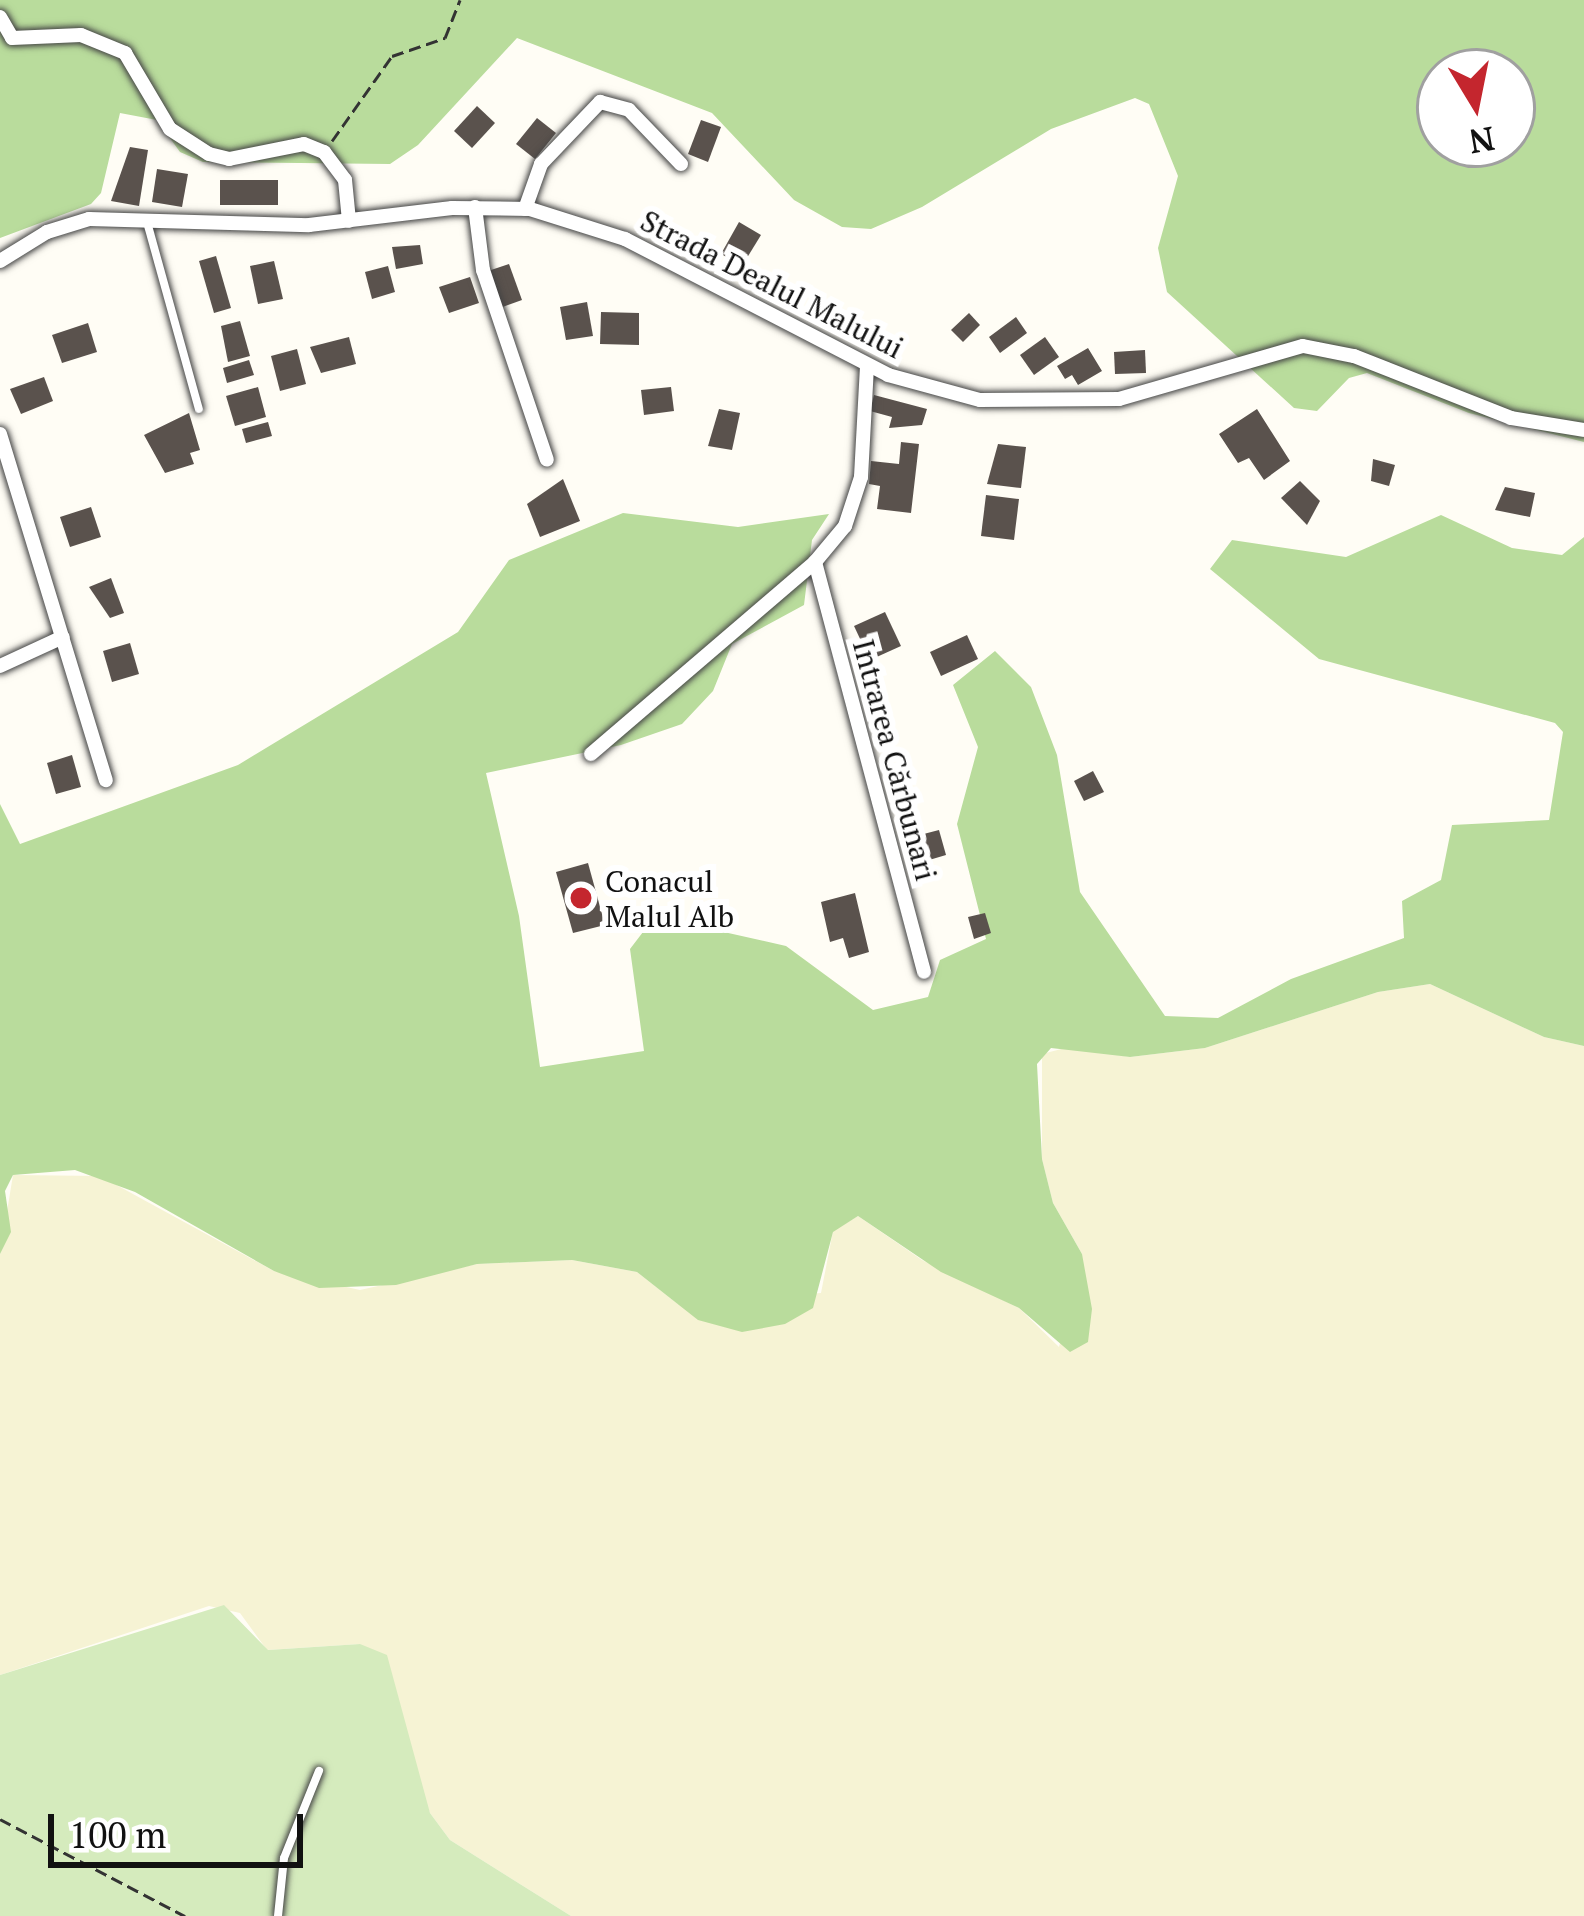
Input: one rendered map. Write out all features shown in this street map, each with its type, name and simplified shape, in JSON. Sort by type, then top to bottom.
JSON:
[{"type":"street","points":[[0,17],[12,38],[81,35],[125,53],[170,129],[209,154],[230,159],[304,144],[324,152],[345,180],[349,221]]},
{"type":"street","points":[[525,209],[541,164],[600,102],[629,110],[681,164]]},
{"type":"street","points":[[476,207],[487,284],[547,460]]},
{"type":"street","name":"Strada Dealul Malului","points":[[0,261],[68,224],[349,221],[476,207],[525,209],[626,239],[867,366],[980,400],[1065,403],[1180,385],[1278,351],[1330,348],[1511,418],[1584,430]]},
{"type":"street","points":[[591,754],[815,562],[856,501],[867,366]]},
{"type":"street","points":[[0,434],[106,780]]},
{"type":"street","name":"Intrarea Cărbunari","points":[[815,562],[924,972]]},
{"type":"street","points":[[0,666],[63,637]]},
{"type":"lane","points":[[146,221],[199,409]]},
{"type":"lane","points":[[278,1916],[284,1858],[320,1771]]},
{"type":"path","points":[[324,152],[392,56],[445,38],[460,0]]},
{"type":"path","points":[[0,1820],[185,1916]]},
{"type":"shaded area","points":[[1430,984],[1544,1037],[1584,1046],[1584,1916],[571,1916],[450,1840],[430,1813],[360,1644],[267,1650],[240,1613],[209,1606],[0,1675],[0,1254],[13,1175],[100,1176],[274,1271],[360,1290],[477,1264],[572,1260],[637,1272],[678,1304],[821,1293],[833,1231],[858,1216],[922,1260],[1019,1308],[1059,1347],[1082,1254],[1053,1203],[1042,1159],[1042,1054],[1069,1047],[1130,1057],[1205,1048],[1378,992]]},
{"type":"green space","points":[[0,0],[1584,0],[1584,442],[1469,413],[1367,373],[1349,378],[1317,411],[1294,408],[1167,292],[1158,248],[1178,176],[1149,104],[1135,98],[1051,129],[922,207],[871,229],[842,227],[794,200],[712,113],[517,38],[418,145],[390,164],[203,162],[180,152],[157,120],[120,113],[101,193],[91,204],[0,238]]},
{"type":"green space","points":[[623,513],[738,527],[829,514],[812,540],[804,605],[732,644],[713,691],[682,724],[621,745],[486,773],[519,916],[540,1067],[644,1051],[630,949],[643,932],[706,928],[786,946],[873,1010],[928,997],[940,960],[986,939],[957,824],[978,747],[953,685],[995,651],[1031,687],[1057,755],[1080,892],[1165,1016],[1218,1018],[1291,979],[1404,938],[1402,901],[1441,880],[1452,825],[1549,820],[1563,732],[1555,723],[1319,659],[1210,569],[1232,540],[1346,557],[1441,515],[1512,548],[1562,555],[1584,537],[1584,1046],[1544,1037],[1430,984],[1378,992],[1205,1048],[1130,1057],[1051,1048],[1037,1064],[1042,1159],[1053,1203],[1082,1254],[1092,1309],[1088,1342],[1070,1352],[1019,1308],[941,1272],[858,1216],[833,1232],[813,1308],[785,1324],[742,1332],[698,1320],[637,1272],[572,1260],[477,1264],[396,1285],[319,1288],[274,1271],[135,1192],[75,1170],[13,1175],[5,1191],[11,1232],[0,1254],[0,804],[20,844],[238,765],[458,632],[509,560]]},
{"type":"green space","points":[[224,1605],[268,1650],[360,1644],[387,1655],[430,1813],[450,1840],[571,1916],[0,1916],[0,1675]]},
{"type":"building","points":[[477,106],[495,123],[472,148],[454,131]]},
{"type":"building","points":[[537,118],[556,133],[535,159],[516,144]]},
{"type":"building","points":[[701,120],[721,127],[708,162],[688,154]]},
{"type":"building","points":[[130,147],[148,150],[139,206],[111,201]]},
{"type":"building","points":[[157,169],[188,174],[182,207],[152,202]]},
{"type":"building","points":[[220,180],[278,180],[278,205],[220,205]]},
{"type":"building","points":[[739,222],[761,235],[742,266],[721,254]]},
{"type":"building","points":[[420,245],[423,264],[396,269],[392,247]]},
{"type":"building","points":[[216,256],[231,308],[214,313],[199,261]]},
{"type":"building","points":[[274,261],[283,299],[258,304],[250,266]]},
{"type":"building","points":[[509,264],[522,300],[500,308],[488,271]]},
{"type":"building","points":[[388,266],[395,292],[372,299],[365,272]]},
{"type":"building","points":[[470,277],[479,303],[449,313],[439,287]]},
{"type":"building","points":[[587,302],[593,336],[566,340],[560,307]]},
{"type":"building","points":[[601,312],[639,313],[639,345],[600,344]]},
{"type":"building","points":[[969,313],[980,325],[963,342],[951,330]]},
{"type":"building","points":[[1016,317],[1027,333],[1000,353],[989,337]]},
{"type":"building","points":[[240,321],[250,356],[228,362],[221,326]]},
{"type":"building","points":[[88,323],[97,352],[62,363],[52,335]]},
{"type":"building","points":[[349,337],[356,364],[321,373],[310,347]]},
{"type":"building","points":[[1045,337],[1059,357],[1034,375],[1020,355]]},
{"type":"building","points":[[1088,348],[1102,371],[1078,385],[1072,375],[1065,379],[1057,366]]},
{"type":"building","points":[[297,349],[306,384],[280,391],[271,356]]},
{"type":"building","points":[[1145,350],[1146,373],[1115,374],[1114,352]]},
{"type":"building","points":[[249,360],[254,375],[227,383],[223,368]]},
{"type":"building","points":[[44,377],[53,401],[21,414],[10,389]]},
{"type":"building","points":[[258,387],[266,417],[235,426],[226,396]]},
{"type":"building","points":[[671,387],[674,411],[644,415],[641,390]]},
{"type":"building","points":[[874,395],[927,409],[922,425],[889,428],[892,417],[870,411]]},
{"type":"building","points":[[719,409],[740,413],[732,450],[708,446]]},
{"type":"building","points":[[1257,409],[1290,461],[1264,480],[1249,458],[1238,463],[1219,434]]},
{"type":"building","points":[[189,413],[200,450],[190,453],[194,464],[165,473],[144,435]]},
{"type":"building","points":[[268,422],[272,436],[246,443],[242,429]]},
{"type":"building","points":[[901,442],[919,444],[911,513],[877,509],[880,486],[869,484],[871,461],[899,464]]},
{"type":"building","points":[[998,444],[1026,447],[1021,488],[987,484]]},
{"type":"building","points":[[1373,459],[1395,465],[1389,486],[1371,481]]},
{"type":"building","points":[[563,479],[580,521],[540,537],[527,504]]},
{"type":"building","points":[[1300,481],[1320,501],[1307,525],[1281,498]]},
{"type":"building","points":[[1505,487],[1535,493],[1530,517],[1495,510]]},
{"type":"building","points":[[986,495],[1019,499],[1014,540],[981,536]]},
{"type":"building","points":[[91,507],[101,537],[70,547],[60,517]]},
{"type":"building","points":[[111,578],[124,613],[110,618],[89,587]]},
{"type":"building","points":[[885,612],[901,646],[870,660],[854,626]]},
{"type":"building","points":[[967,635],[978,659],[941,676],[930,652]]},
{"type":"building","points":[[130,643],[139,674],[112,682],[103,651]]},
{"type":"building","points":[[72,755],[81,787],[56,794],[47,763]]},
{"type":"building","points":[[1093,771],[1104,792],[1084,801],[1074,781]]},
{"type":"building","points":[[939,830],[946,855],[919,863],[912,837]]},
{"type":"building","name":"Conacul Malul Alb","points":[[588,863],[605,925],[573,933],[556,872]]},
{"type":"building","points":[[855,893],[869,952],[849,958],[843,938],[830,942],[821,902]]},
{"type":"building","points":[[985,913],[991,933],[974,939],[968,917]]},
{"type":"place","name":"Conacul Malul Alb","points":[[581,898]]}]
